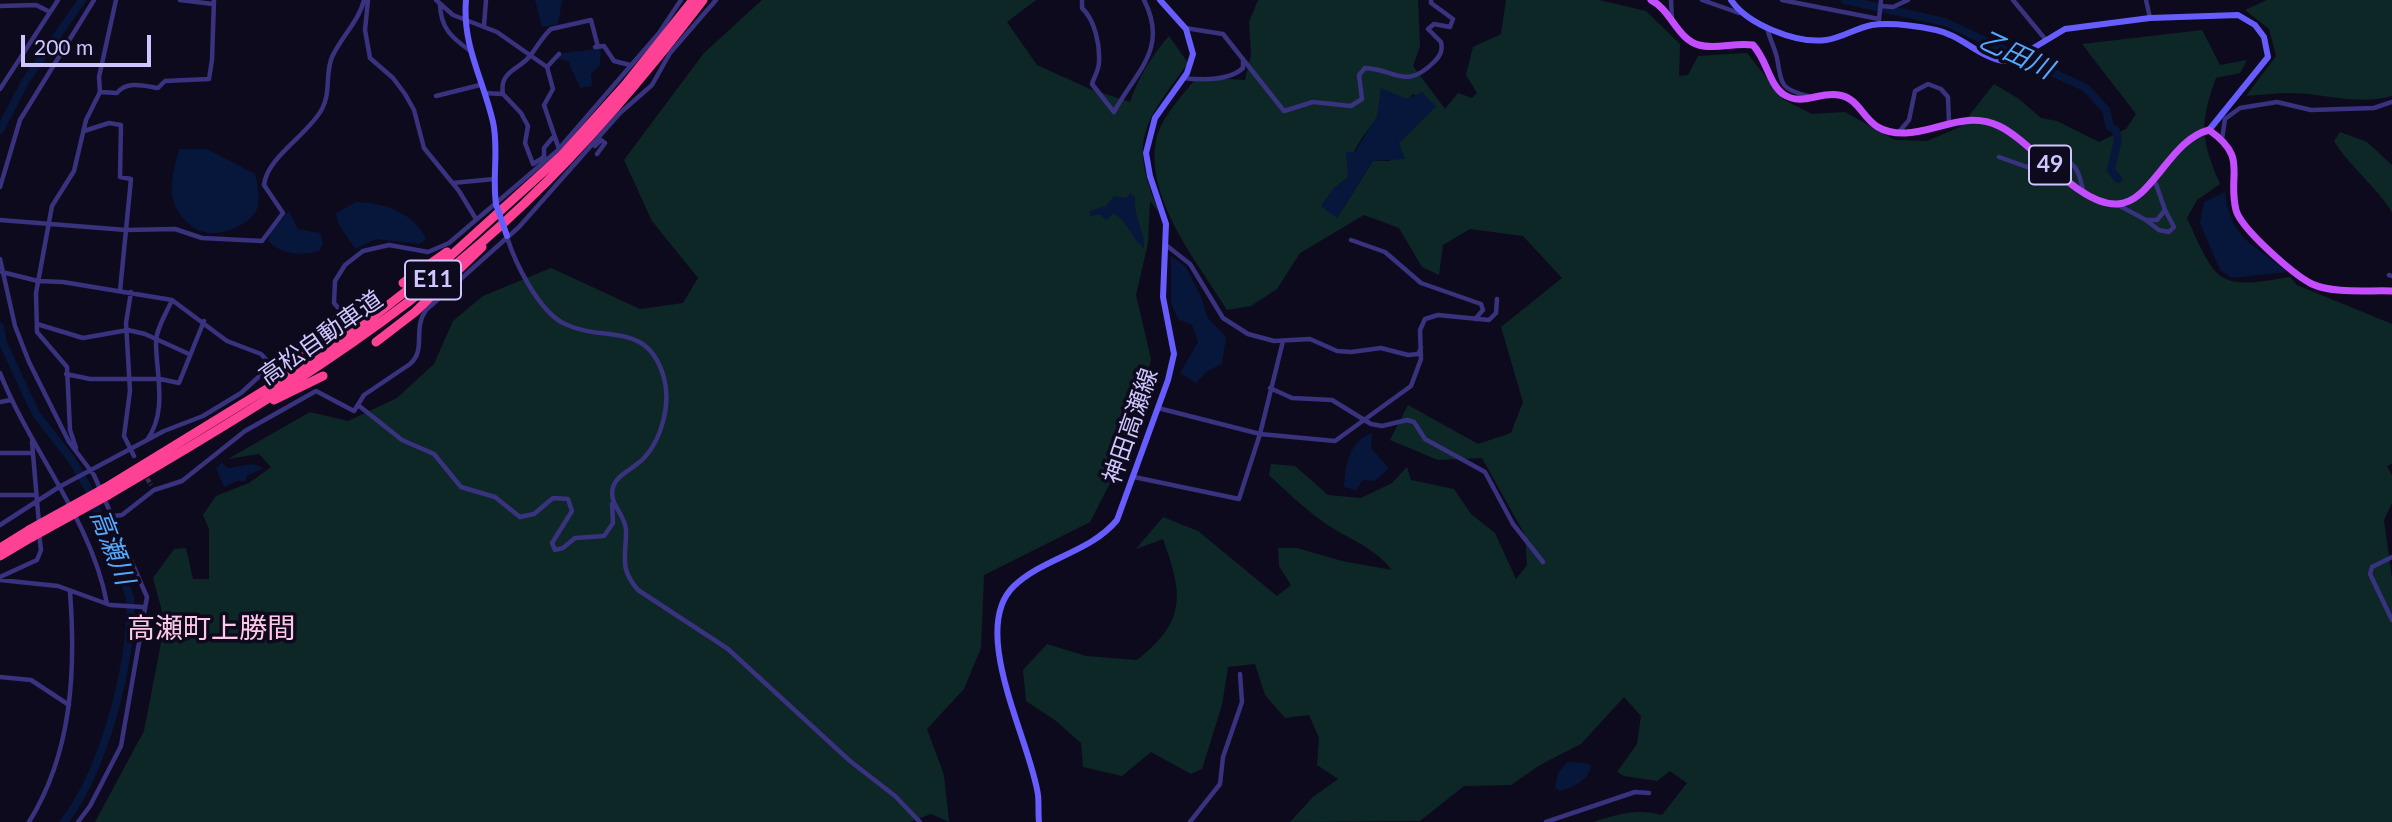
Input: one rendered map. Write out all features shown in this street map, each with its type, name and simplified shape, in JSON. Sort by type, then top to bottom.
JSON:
[{"type":"highway","name":"高松自動車道","points":[[106,491],[355,331],[418,284],[479,223],[562,155],[625,85],[693,0]]},
{"type":"highway","name":"高松自動車道","points":[[0,548],[30,534],[245,414],[360,338],[492,233],[545,184],[630,91],[703,0]]},
{"type":"highway","points":[[376,342],[458,272],[545,184]]},
{"type":"highway","points":[[403,284],[479,223]]},
{"type":"highway","points":[[205,427],[347,322]]},
{"type":"highway","points":[[245,414],[323,376]]},
{"type":"highway","name":"高松自動車道","points":[[0,556],[30,534]]},
{"type":"main road","points":[[1651,0],[1672,20],[1683,36],[1697,45],[1753,45],[1764,57],[1771,79],[1779,91],[1792,99],[1840,95],[1851,101],[1874,127],[1899,133]]},
{"type":"main road","name":"49","points":[[1899,133],[1973,120],[1991,122],[2005,129],[2083,191],[2101,202],[2117,204]]},
{"type":"main road","points":[[2117,204],[2144,189],[2183,143],[2197,133],[2209,130],[2222,139],[2235,159],[2236,210],[2250,232],[2312,284],[2390,291]]},
{"type":"street","points":[[0,89],[48,11],[58,0]]},
{"type":"street","points":[[0,187],[20,120],[94,0]]},
{"type":"street","points":[[78,822],[90,806],[121,746],[142,607],[147,597],[113,516],[77,449],[70,430],[67,367],[61,356],[37,332],[38,281],[52,206],[74,172],[84,131],[100,92],[99,77],[116,0]]},
{"type":"street","points":[[100,92],[117,93],[121,88],[135,85],[158,88],[165,81],[209,79],[214,2],[182,0]]},
{"type":"street","points":[[366,0],[365,18],[370,58],[393,78],[405,94],[414,110],[424,148],[479,223]]},
{"type":"street","points":[[0,220],[126,230],[175,229],[202,238],[262,241],[283,213],[264,185],[265,177],[321,111],[327,98],[331,60],[366,0]]},
{"type":"street","points":[[358,405],[402,440],[433,454],[461,487],[495,497],[520,517],[534,514],[553,498],[568,499],[572,511],[552,543],[555,550],[564,548],[575,538],[604,536],[610,531],[613,523],[612,497],[617,480],[644,458],[661,429],[666,402],[664,377],[648,348],[634,338],[570,326],[554,317],[518,267],[496,202],[496,140],[469,50],[464,19],[466,0]]},
{"type":"street","points":[[484,26],[486,0]]},
{"type":"street","points":[[630,65],[614,61],[604,46],[597,47],[591,20],[551,29],[530,57],[506,73],[501,86],[503,94],[521,113],[528,126],[525,143],[533,164],[559,149],[659,33],[681,0]]},
{"type":"street","points":[[113,516],[119,517],[152,487],[182,481],[244,431],[316,391],[354,411],[364,395],[417,358],[420,348],[418,321],[426,310],[507,237],[620,113],[652,85],[670,53],[716,0]]},
{"type":"street","points":[[1082,0],[1082,8],[1089,14],[1097,40],[1099,65],[1092,85],[1114,112],[1154,44],[1154,24],[1144,0]]},
{"type":"street","points":[[1160,0],[1185,28],[1223,34],[1284,111],[1313,102],[1352,106],[1362,99],[1359,75],[1365,68],[1394,77],[1410,78],[1431,65],[1440,55],[1442,46],[1429,29],[1437,24],[1450,27],[1453,19],[1431,3],[1431,0]]},
{"type":"street","points":[[1671,0],[1672,20]]},
{"type":"street","points":[[1702,0],[1797,36],[1825,40],[1879,22]]},
{"type":"street","points":[[1731,0],[1739,13]]},
{"type":"street","points":[[1782,0],[1879,22],[1950,34],[2004,61],[2015,59],[2065,29],[2150,18],[2238,15],[2255,25],[2264,37],[2268,57],[2209,130]]},
{"type":"street","points":[[1879,22],[1881,3],[1893,7],[1908,0]]},
{"type":"street","points":[[2013,0],[2046,40]]},
{"type":"street","points":[[2146,0],[2150,18]]},
{"type":"street","points":[[438,2],[464,19],[484,26],[547,67],[553,89],[544,105],[559,149]]},
{"type":"street","points":[[438,2],[441,20],[450,36],[469,50]]},
{"type":"street","points":[[0,6],[36,5],[48,11]]},
{"type":"street","points":[[1767,26],[1777,56],[1780,81],[1785,88],[1815,98]]},
{"type":"street","name":"神田高瀬線","points":[[1039,822],[1038,797],[1009,696],[998,642],[998,612],[1006,594],[1020,580],[1111,527],[1122,512],[1158,408],[1174,354],[1163,297],[1166,224],[1147,163],[1147,143],[1155,118],[1183,78],[1194,54],[1191,38],[1185,28]]},
{"type":"street","points":[[547,67],[559,54]]},
{"type":"street","points":[[1183,78],[1212,79],[1237,73],[1243,68],[1243,58]]},
{"type":"street","points":[[1899,133],[1909,120],[1913,96],[1928,84],[1941,89],[1948,97],[1949,123]]},
{"type":"street","points":[[436,96],[480,85]]},
{"type":"street","points":[[483,93],[503,94]]},
{"type":"street","points":[[2222,139],[2225,120],[2240,108],[2277,102],[2311,110],[2374,108],[2392,102]]},
{"type":"street","points":[[84,131],[109,123],[121,125],[120,177],[131,179],[120,291]]},
{"type":"street","points":[[545,158],[544,148],[554,136]]},
{"type":"street","points":[[588,149],[604,141],[605,145],[597,154]]},
{"type":"street","points":[[1999,156],[2027,167],[2033,165],[2040,156],[2052,154],[2073,163],[2080,172],[2083,191]]},
{"type":"street","points":[[0,525],[37,498],[147,441],[203,416],[241,393],[273,367],[287,351],[331,327],[340,310],[334,303],[335,281],[355,256],[376,246],[389,245],[422,252],[436,250],[479,223],[496,202],[545,158]]},
{"type":"street","points":[[452,183],[494,179]]},
{"type":"street","points":[[2117,204],[2159,230],[2169,232],[2174,227],[2156,184]]},
{"type":"street","points":[[2146,220],[2157,220],[2165,210]]},
{"type":"street","points":[[1351,240],[1385,252],[1421,283],[1481,304],[1483,310],[1475,319]]},
{"type":"street","points":[[1166,246],[1190,264],[1212,304],[1229,325],[1261,338],[1283,341],[1310,339],[1337,351],[1387,348],[1408,355],[1418,354],[1423,344]]},
{"type":"street","points":[[0,260],[15,326],[29,362],[69,442],[77,449]]},
{"type":"street","points":[[2,272],[38,281],[63,282],[172,300],[204,321],[227,341],[261,354],[273,367]]},
{"type":"street","points":[[2390,291],[2392,299]]},
{"type":"street","points":[[131,292],[127,308],[131,380],[124,436],[134,456]]},
{"type":"street","points":[[1158,408],[1260,434],[1329,442],[1364,421],[1411,386],[1423,344],[1420,330],[1430,316],[1492,318],[1497,310],[1497,299]]},
{"type":"street","points":[[147,441],[159,408],[160,379],[156,339],[172,300]]},
{"type":"street","points":[[66,374],[90,379],[160,379],[179,383],[204,321]]},
{"type":"street","points":[[37,324],[83,338],[128,330],[189,354]]},
{"type":"street","points":[[1134,477],[1236,501],[1260,434],[1283,341]]},
{"type":"street","points":[[0,373],[32,442],[60,486],[102,576],[107,604]]},
{"type":"street","points":[[1270,388],[1292,398],[1332,400],[1364,421],[1382,426],[1399,421],[1414,422],[1425,439],[1485,472],[1513,524],[1543,562]]},
{"type":"street","points":[[0,402],[11,401]]},
{"type":"street","points":[[0,579],[40,556],[32,442]]},
{"type":"street","points":[[0,453],[32,453]]},
{"type":"street","points":[[0,495],[37,498]]},
{"type":"street","points":[[612,497],[626,527],[624,571],[638,590],[728,649],[850,761],[895,796],[920,822]]},
{"type":"street","points":[[2392,557],[2372,568],[2370,575],[2392,620]]},
{"type":"street","points":[[0,579],[58,586],[107,604],[142,607]]},
{"type":"street","points":[[29,822],[58,757],[69,705],[73,631],[70,592]]},
{"type":"street","points":[[1190,822],[1220,784],[1223,757],[1238,722],[1242,702],[1240,674]]},
{"type":"street","points":[[0,677],[31,680],[69,705]]},
{"type":"street","points":[[1546,822],[1635,792],[1648,793]]},
{"type":"green space","points":[[762,0],[1036,0],[1007,22],[1037,65],[1090,89],[1130,102],[1146,67],[1169,36],[1188,63],[1151,117],[1145,133],[1144,166],[1159,212],[1150,201],[1148,243],[1136,295],[1151,359],[1134,437],[1090,522],[984,575],[981,648],[964,689],[927,729],[944,775],[949,822],[931,814],[910,822],[95,822],[144,731],[165,622],[153,578],[174,549],[186,548],[193,579],[209,579],[209,529],[203,515],[216,496],[249,483],[271,467],[259,454],[228,459],[310,412],[348,421],[397,398],[434,364],[453,321],[483,296],[551,268],[640,309],[683,303],[698,278],[652,221],[624,160],[704,53]]},
{"type":"green space","points":[[1258,0],[1418,0],[1420,46],[1413,66],[1445,109],[1458,93],[1472,98],[1477,93],[1466,75],[1473,47],[1501,34],[1506,0],[1599,0],[1646,11],[1680,44],[1679,76],[1688,75],[1698,56],[1747,53],[1784,100],[1812,114],[1845,112],[1895,140],[1927,141],[1960,127],[1994,84],[2019,99],[2041,118],[2057,121],[2099,142],[2126,129],[2136,114],[2082,44],[2202,30],[2220,65],[2247,60],[2240,73],[2216,78],[2207,108],[2204,132],[2220,184],[2197,200],[2187,218],[2205,257],[2222,277],[2233,281],[2247,283],[2290,277],[2297,285],[2392,324],[2392,464],[2387,466],[2392,475],[2392,503],[2384,520],[2392,578],[2392,822],[1593,822],[1636,812],[1662,815],[1687,783],[1670,771],[1657,781],[1624,776],[1617,772],[1637,744],[1641,716],[1624,697],[1581,744],[1540,765],[1511,785],[1464,786],[1420,821],[1290,822],[1313,797],[1338,779],[1317,765],[1319,738],[1309,715],[1285,718],[1265,695],[1255,664],[1228,667],[1222,705],[1202,769],[1191,774],[1151,752],[1122,776],[1083,767],[1081,743],[1056,721],[1026,701],[1023,670],[1047,644],[1086,656],[1137,660],[1153,646],[1172,619],[1177,591],[1163,539],[1136,549],[1163,517],[1198,531],[1277,596],[1291,585],[1279,566],[1278,548],[1297,548],[1342,561],[1392,570],[1372,551],[1325,523],[1300,504],[1269,475],[1271,464],[1295,466],[1328,495],[1361,498],[1392,483],[1407,467],[1411,480],[1454,489],[1471,514],[1495,533],[1516,579],[1527,565],[1525,535],[1482,458],[1438,460],[1390,440],[1408,405],[1478,444],[1511,433],[1523,402],[1501,327],[1562,278],[1523,236],[1470,229],[1443,245],[1439,275],[1422,267],[1399,228],[1364,215],[1300,253],[1277,289],[1251,306],[1227,310],[1176,230],[1166,208],[1158,185],[1156,140],[1168,114],[1197,77],[1245,80],[1251,55],[1249,22]],"holes":[[[1413,94],[1436,106],[1399,143],[1390,161],[1373,161],[1337,218],[1333,189],[1348,177],[1349,166],[1358,144],[1373,123],[1399,98],[1408,99]]]},
{"type":"green space","points":[[2267,0],[2392,0],[2392,96],[2366,100],[2290,93],[2246,96],[2276,56],[2269,29],[2245,10]]},
{"type":"green space","points":[[2340,132],[2367,142],[2392,165],[2392,212],[2334,141]]},
{"type":"water","points":[[535,0],[562,0],[558,24],[542,27]]},
{"type":"water","points":[[601,48],[600,65],[591,74],[592,86],[580,88],[568,61],[558,59],[559,54]]},
{"type":"water","points":[[1381,88],[1407,99],[1422,92],[1436,106],[1399,143],[1405,159],[1373,161],[1337,218],[1321,206],[1333,189],[1348,177],[1346,152],[1355,152],[1377,116]]},
{"type":"water","points":[[179,149],[207,149],[255,174],[259,202],[250,218],[236,228],[219,233],[199,230],[186,221],[176,208],[172,196]]},
{"type":"water","points":[[2225,192],[2228,209],[2239,231],[2287,272],[2232,278],[2220,270],[2200,223],[2204,202]]},
{"type":"water","points":[[1130,193],[1135,196],[1144,248],[1114,213],[1107,220],[1099,214],[1090,216],[1090,211],[1106,206],[1114,196],[1126,198]]},
{"type":"water","points":[[356,202],[376,204],[397,211],[414,222],[426,239],[419,244],[376,239],[355,249],[338,223],[336,213]]},
{"type":"water","points":[[289,211],[298,229],[320,233],[323,243],[319,251],[292,253],[273,246],[268,241],[271,230]]},
{"type":"water","points":[[1171,256],[1186,267],[1202,299],[1207,317],[1226,337],[1222,364],[1207,371],[1196,383],[1180,373],[1198,342],[1192,325],[1178,319],[1171,303]]},
{"type":"water","points":[[1372,433],[1371,448],[1389,468],[1375,481],[1363,480],[1356,490],[1344,487],[1350,455],[1358,441]]},
{"type":"water","points":[[222,463],[228,468],[252,464],[264,468],[246,476],[246,481],[237,481],[224,487],[216,468]]},
{"type":"water","points":[[1567,762],[1586,763],[1591,766],[1583,779],[1560,791],[1555,788],[1558,774]]},
{"type":"waterway","name":"高瀬川","points":[[0,130],[26,80],[82,0]]},
{"type":"waterway","name":"乙田川","points":[[1845,0],[1945,22],[2086,88],[2106,110],[2110,127],[2116,130],[2118,140],[2111,170],[2118,179]]},
{"type":"waterway","name":"高瀬川","points":[[0,327],[3,343],[36,414],[72,460],[89,490],[130,597],[127,652],[113,714],[92,774],[64,822]]},
{"type":"tunnel","points":[[144,473],[151,485]]},
{"type":"district","name":"高瀬町上勝間","points":[[211,629]]}]
